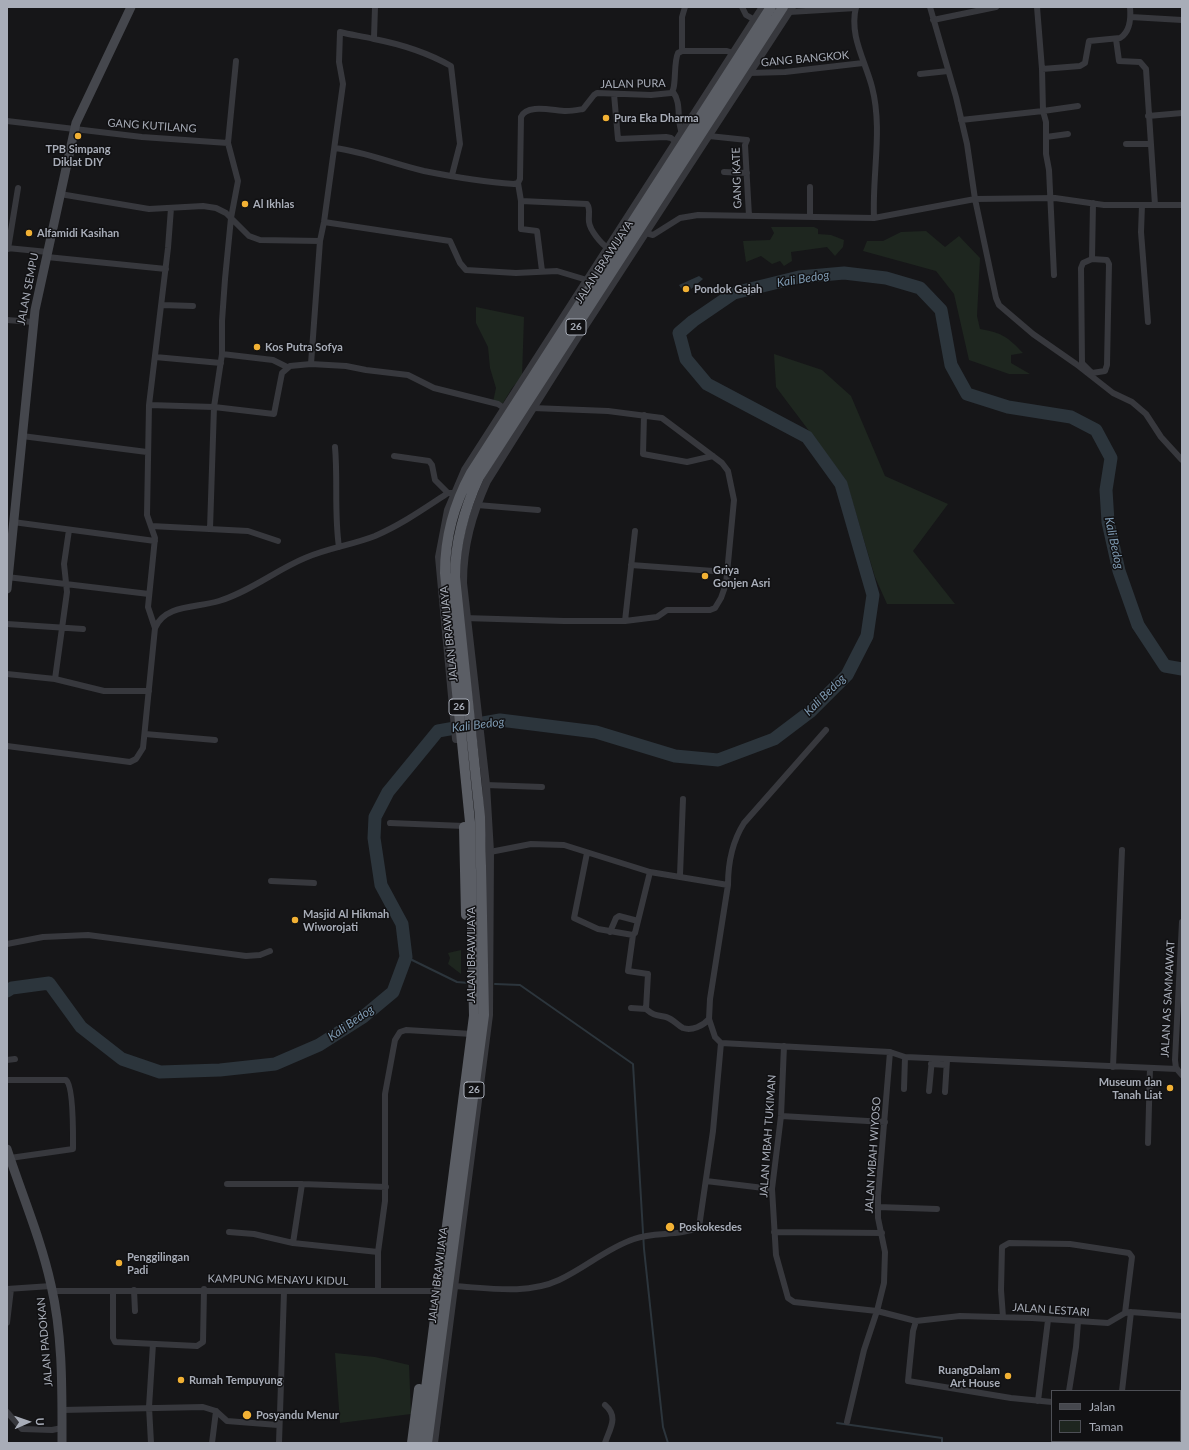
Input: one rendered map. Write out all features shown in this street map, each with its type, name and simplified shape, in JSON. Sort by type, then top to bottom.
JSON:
[{"type":"highway","name":"JALAN BRAWIJAYA","points":[[419,1443],[438,1268],[469,1034],[468,1016],[470,957],[478,896],[480,817],[476,736],[461,675],[447,598],[445,553],[450,526],[464,487],[771,7]]},
{"type":"highway","name":"JALAN BRAWIJAYA","points":[[427,1443],[484,1015],[487,948],[478,896],[459,738],[464,618],[455,577],[455,555],[467,504],[479,477],[788,9]]},
{"type":"highway","points":[[459,738],[470,957]]},
{"type":"highway","points":[[412,1443],[432,1291],[438,1268]]},
{"type":"main road","name":"JALAN SEMPU","points":[[7,589],[9,543],[14,522],[33,322],[47,255],[74,130],[86,101],[131,7]]},
{"type":"main road","name":"JALAN PADOKAN","points":[[8,1154],[43,1255],[52,1288],[58,1333],[62,1443]]},
{"type":"street","points":[[374,38],[376,7]]},
{"type":"street","points":[[685,7],[682,17],[682,51],[727,51],[733,53]]},
{"type":"street","points":[[742,7],[746,15],[755,20]]},
{"type":"street","points":[[461,675],[439,557],[451,493],[504,408],[763,7]]},
{"type":"street","points":[[533,408],[602,410],[662,418],[713,456],[728,471],[734,500],[727,572],[721,598],[715,608],[710,610],[667,610],[657,617],[626,621],[464,618],[463,556],[476,505],[487,481],[533,408],[709,136],[788,9],[856,7],[854,28],[862,63],[872,87],[877,117],[874,218]]},
{"type":"street","points":[[930,7],[961,120],[975,199],[999,306],[1033,334],[1113,392],[1132,402],[1146,414],[1161,437],[1182,460]]},
{"type":"street","points":[[933,20],[996,7]]},
{"type":"street","points":[[1037,7],[1042,69],[1043,111],[1046,122],[1046,154],[1051,198],[1054,275]]},
{"type":"street","points":[[1042,69],[1080,66],[1087,61],[1089,41],[1116,39],[1124,36],[1130,17],[1130,7]]},
{"type":"street","points":[[1130,17],[1182,20]]},
{"type":"street","points":[[311,364],[320,241],[335,148],[343,84],[339,54],[340,32],[357,37],[374,38],[434,57],[451,66],[460,144],[452,175]]},
{"type":"street","points":[[1116,39],[1119,61],[1140,62],[1146,69],[1155,205]]},
{"type":"street","name":"JALAN PURA","points":[[518,183],[520,179],[523,113],[532,109],[577,110],[586,106],[594,95],[651,95],[673,92],[675,62],[678,53],[682,51]]},
{"type":"street","points":[[210,529],[214,407],[222,354],[222,321],[231,218],[238,181],[228,143],[236,61]]},
{"type":"street","name":"GANG BANGKOK","points":[[749,73],[785,72],[862,63]]},
{"type":"street","points":[[920,74],[948,70]]},
{"type":"street","points":[[673,92],[677,96],[679,124],[682,133]]},
{"type":"street","points":[[614,94],[618,139],[666,137],[671,138],[676,142]]},
{"type":"street","points":[[961,120],[1078,106]]},
{"type":"street","points":[[1148,116],[1182,113]]},
{"type":"street","name":"GANG KUTILANG","points":[[7,121],[142,137],[228,143]]},
{"type":"street","points":[[1046,137],[1068,134]]},
{"type":"street","name":"GANG KATE","points":[[709,136],[747,140],[745,145],[749,216]]},
{"type":"street","points":[[1126,144],[1150,144]]},
{"type":"street","points":[[335,148],[366,153],[423,171],[452,175],[478,182],[518,183],[521,201],[521,229],[537,231],[542,270]]},
{"type":"street","points":[[724,172],[747,173]]},
{"type":"street","points":[[810,187],[810,216]]},
{"type":"street","points":[[18,188],[7,248],[47,255],[166,269]]},
{"type":"street","points":[[60,194],[149,209],[203,206],[216,208],[231,218],[249,236],[260,240],[320,241]]},
{"type":"street","points":[[646,233],[653,235],[680,218],[698,215],[874,218],[975,199],[1051,198],[1093,203],[1182,205]]},
{"type":"street","points":[[521,201],[587,204],[589,208],[589,225],[601,243],[608,248]]},
{"type":"street","points":[[1092,259],[1093,203]]},
{"type":"street","points":[[1142,205],[1141,232],[1148,322]]},
{"type":"street","points":[[155,628],[148,607],[155,541],[147,515],[147,452],[149,405],[162,305],[171,208]]},
{"type":"street","points":[[324,222],[450,241],[460,263],[466,270],[516,273],[542,270],[563,272],[587,280]]},
{"type":"street","points":[[1092,259],[1107,260],[1109,264],[1107,365],[1105,371],[1098,373],[1092,373],[1082,363],[1081,268],[1086,260],[1092,259]]},
{"type":"street","points":[[162,305],[193,306]]},
{"type":"street","points":[[7,320],[33,322]]},
{"type":"street","points":[[222,354],[273,360],[287,367],[311,364],[346,366],[408,375],[434,388],[498,404],[504,408]]},
{"type":"street","points":[[155,357],[221,363]]},
{"type":"street","points":[[149,405],[214,407],[274,414],[282,373],[287,367]]},
{"type":"street","points":[[644,415],[643,454],[688,462],[713,456]]},
{"type":"street","points":[[22,436],[147,452]]},
{"type":"street","points":[[335,447],[337,475],[335,523],[339,547]]},
{"type":"street","points":[[394,456],[429,461],[432,465],[435,480],[451,493]]},
{"type":"street","points":[[7,746],[130,762],[136,759],[140,754],[144,734],[155,628],[158,620],[168,612],[220,601],[256,586],[304,558],[366,539],[390,529],[451,493]]},
{"type":"street","points":[[476,505],[538,510]]},
{"type":"street","points":[[14,522],[155,541]]},
{"type":"street","points":[[151,526],[248,531],[278,541]]},
{"type":"street","points":[[55,679],[62,628],[66,584],[64,564],[69,530]]},
{"type":"street","points":[[626,621],[635,531]]},
{"type":"street","points":[[631,565],[727,572]]},
{"type":"street","points":[[8,577],[149,594]]},
{"type":"street","points":[[7,624],[83,629]]},
{"type":"street","points":[[7,674],[55,679],[104,691],[149,691]]},
{"type":"street","points":[[826,730],[744,824],[738,833],[728,870],[728,885],[712,983],[709,1019],[715,1037],[721,1043],[890,1052],[905,1057],[931,1062],[1177,1069]]},
{"type":"street","points":[[144,734],[215,740]]},
{"type":"street","points":[[434,1443],[489,1016],[487,948],[490,852],[486,785],[476,736]]},
{"type":"street","points":[[486,785],[542,788]]},
{"type":"street","points":[[680,876],[683,799]]},
{"type":"street","points":[[390,823],[464,826]]},
{"type":"street","points":[[490,852],[531,844],[564,845],[650,872],[728,885]]},
{"type":"street","points":[[1113,1067],[1122,850]]},
{"type":"street","points":[[587,853],[574,918],[591,927],[610,932],[633,935]]},
{"type":"street","points":[[646,1009],[648,974],[628,970],[633,935],[635,933],[650,872]]},
{"type":"street","points":[[271,881],[314,883]]},
{"type":"street","points":[[610,932],[616,918],[619,916],[638,921]]},
{"type":"street","name":"JALAN AS SAMMAWAT","points":[[1182,922],[1175,1060],[1177,1069],[1182,1075]]},
{"type":"street","points":[[7,944],[42,937],[80,935],[246,956],[260,955],[270,951]]},
{"type":"street","points":[[631,1008],[646,1009],[653,1015],[666,1017],[683,1028],[696,1028],[705,1024],[709,1019]]},
{"type":"street","points":[[378,1291],[378,1252],[386,1187],[385,1094],[395,1040],[400,1032],[406,1030],[469,1034]]},
{"type":"street","points":[[454,1286],[525,1290],[558,1281],[634,1239],[657,1234],[691,1231],[699,1227],[713,1131],[721,1043]]},
{"type":"street","name":"JALAN MBAH TUKIMAN","points":[[784,1046],[781,1116],[772,1189],[776,1255],[788,1298],[794,1302],[877,1311]]},
{"type":"street","name":"JALAN MBAH WIYOSO","points":[[846,1422],[864,1350],[884,1284],[885,1267],[882,1233],[878,1218],[878,1207],[890,1052]]},
{"type":"street","points":[[904,1089],[905,1057]]},
{"type":"street","points":[[7,1060],[14,1059]]},
{"type":"street","points":[[1175,1060],[1182,1060]]},
{"type":"street","points":[[928,1092],[931,1062]]},
{"type":"street","points":[[946,1062],[946,1092]]},
{"type":"street","points":[[1148,1143],[1150,1068]]},
{"type":"street","points":[[7,1080],[36,1079],[68,1081],[73,1149],[8,1154]]},
{"type":"street","points":[[781,1116],[885,1122]]},
{"type":"street","points":[[706,1181],[772,1189]]},
{"type":"street","points":[[227,1184],[302,1184],[386,1187]]},
{"type":"street","points":[[293,1243],[302,1184]]},
{"type":"street","points":[[878,1207],[937,1209]]},
{"type":"street","points":[[229,1232],[254,1234],[293,1243],[378,1252]]},
{"type":"street","points":[[774,1232],[882,1233]]},
{"type":"street","points":[[1003,1317],[1001,1290],[1002,1247],[1009,1244],[1070,1244],[1129,1253],[1132,1257],[1122,1390]]},
{"type":"street","name":"KAMPUNG MENAYU KIDUL","points":[[9,1289],[52,1288],[113,1291],[204,1289],[284,1292],[432,1291]]},
{"type":"street","points":[[7,1323],[9,1289]]},
{"type":"street","points":[[113,1291],[114,1341],[153,1344],[201,1345],[203,1342],[204,1289]]},
{"type":"street","points":[[134,1290],[135,1311]]},
{"type":"street","points":[[279,1443],[278,1425],[284,1292]]},
{"type":"street","points":[[877,1311],[916,1321],[913,1331],[908,1381],[1051,1402]]},
{"type":"street","points":[[1128,1313],[1182,1316]]},
{"type":"street","name":"JALAN LESTARI","points":[[916,1321],[960,1316],[1108,1323],[1128,1313]]},
{"type":"street","points":[[1038,1401],[1048,1320]]},
{"type":"street","points":[[1069,1390],[1076,1347],[1078,1322]]},
{"type":"street","points":[[151,1443],[149,1408],[153,1344]]},
{"type":"street","points":[[605,1405],[612,1411],[613,1417],[605,1443]]},
{"type":"street","points":[[62,1410],[203,1408],[216,1411],[227,1420],[278,1425]]},
{"type":"street","points":[[212,1443],[216,1411]]},
{"type":"street","points":[[7,1412],[22,1429],[52,1430],[62,1428]]},
{"type":"green space","points":[[771,227],[814,227],[818,229],[818,234],[831,235],[844,240],[843,247],[835,256],[827,247],[791,252],[792,261],[784,266],[780,261],[772,264],[761,256],[746,262],[743,241],[770,240],[774,233]]},
{"type":"green space","points":[[926,231],[945,247],[959,236],[980,258],[977,316],[980,329],[1004,336],[1013,343],[1023,353],[1011,355],[1011,363],[1030,374],[1009,374],[969,360],[954,294],[936,271],[863,251],[867,241],[883,241],[901,232]]},
{"type":"green space","points":[[476,307],[524,317],[522,377],[512,388],[503,403],[493,402],[496,388],[490,368],[488,347],[476,323]]},
{"type":"green space","points":[[774,354],[822,370],[851,396],[885,476],[948,504],[913,551],[955,604],[887,604],[875,577],[846,480],[776,387]]},
{"type":"green space","points":[[461,950],[461,974],[448,964],[450,958],[448,953]]},
{"type":"green space","points":[[335,1353],[375,1357],[409,1365],[411,1414],[340,1423]]},
{"type":"shaded area","name":"Pondok Gajah","points":[[699,276],[703,279],[685,294],[679,285]]},
{"type":"waterway","name":"Kali Bedog","points":[[7,991],[12,988],[49,983],[81,1027],[122,1059],[160,1072],[220,1070],[275,1064],[319,1045],[363,1017],[393,992],[406,957],[402,924],[381,885],[374,838],[375,817],[388,792],[438,731],[500,720],[596,732],[675,756],[718,760],[774,739],[811,711],[847,675],[867,636],[873,595],[841,484],[807,437],[707,384],[686,359],[679,333],[693,321],[734,293],[799,277],[844,273],[886,278],[920,288],[941,310],[951,365],[967,394],[1008,407],[1071,417],[1096,430],[1111,458],[1106,490],[1108,522],[1119,571],[1138,625],[1165,666],[1182,669]]},
{"type":"waterway","points":[[406,957],[457,982],[469,983]]},
{"type":"waterway","points":[[495,984],[520,985],[633,1064],[644,1249],[663,1427],[668,1443]]},
{"type":"waterway","points":[[837,1423],[942,1438],[942,1443]]},
{"type":"place","name":"Pura Eka Dharma","points":[[606,118]]},
{"type":"place","name":"TPB Simpang Diklat DIY","points":[[78,136]]},
{"type":"place","name":"Al Ikhlas","points":[[245,204]]},
{"type":"place","name":"Alfamidi Kasihan","points":[[29,233]]},
{"type":"place","name":"Pondok Gajah","points":[[686,289]]},
{"type":"place","name":"Kos Putra Sofya","points":[[257,347]]},
{"type":"place","name":"Griya Gonjen Asri","points":[[705,576]]},
{"type":"place","name":"Masjid Al Hikmah Wiworojati","points":[[295,920]]},
{"type":"place","name":"Museum dan Tanah Liat","points":[[1170,1088]]},
{"type":"place","name":"Poskokesdes","points":[[670,1227]]},
{"type":"place","name":"Penggilingan Padi","points":[[119,1263]]},
{"type":"place","name":"RuangDalam Art House","points":[[1008,1376]]},
{"type":"place","name":"Rumah Tempuyung","points":[[181,1380]]},
{"type":"place","name":"Posyandu Menur","points":[[247,1415]]}]
